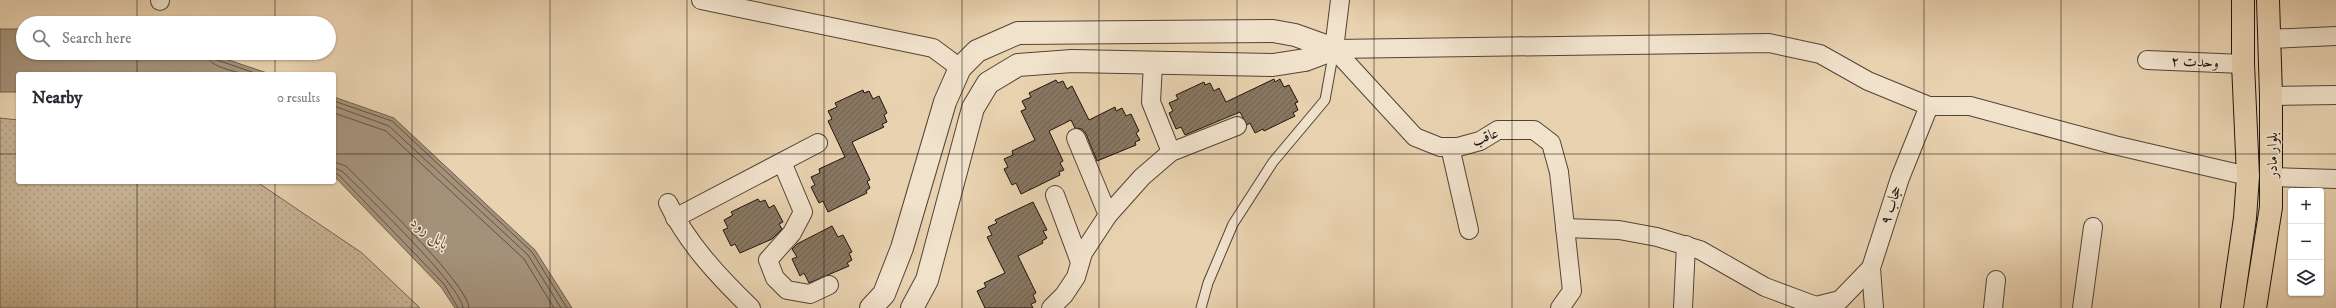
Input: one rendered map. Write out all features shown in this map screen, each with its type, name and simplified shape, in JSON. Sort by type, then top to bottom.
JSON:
[{"type":"main road","name":"بلوار مادر","points":[[2232,308],[2245,218],[2248,176],[2243,64],[2244,0]]},
{"type":"main road","name":"بلوار مادر","points":[[2255,308],[2271,207],[2271,96],[2268,0]]},
{"type":"main road","points":[[2248,176],[2272,177]]},
{"type":"street","points":[[701,0],[933,48],[960,68]]},
{"type":"street","points":[[1334,49],[1340,0]]},
{"type":"street","points":[[871,308],[884,294],[902,248],[945,102],[960,68],[977,51],[1018,33],[1273,31],[1295,35],[1334,49]]},
{"type":"street","points":[[1072,61],[1076,33]]},
{"type":"street","points":[[2268,38],[2336,36]]},
{"type":"street","points":[[912,308],[927,280],[973,108],[988,84],[1018,65],[1072,61],[1273,65],[1305,60],[1334,49],[1769,43],[1820,54],[1868,81],[1929,106],[1970,106],[2107,144],[2248,176]]},
{"type":"street","name":"عاقب","points":[[1334,49],[1415,137],[1440,147],[1450,147],[1480,141],[1498,130],[1534,130],[1551,143],[1559,172],[1572,291],[1560,308]]},
{"type":"street","name":"وحدت ۲","points":[[2147,60],[2243,64]]},
{"type":"street","points":[[1153,63],[1151,102],[1171,152]]},
{"type":"street","points":[[2271,96],[2336,95]]},
{"type":"street","name":"حجاب ۹","points":[[1874,308],[1871,268],[1900,178],[1929,106]]},
{"type":"street","points":[[1051,308],[1064,295],[1076,277],[1083,253],[1108,216],[1142,177],[1171,152],[1237,126]]},
{"type":"street","points":[[1076,138],[1108,216]]},
{"type":"street","points":[[751,308],[717,276],[672,210],[782,162],[818,143]]},
{"type":"street","points":[[1450,147],[1469,230]]},
{"type":"street","points":[[782,162],[803,212],[792,233],[768,260],[775,278],[787,290],[810,294],[829,285]]},
{"type":"street","points":[[2272,177],[2336,179]]},
{"type":"street","points":[[1055,195],[1080,262]]},
{"type":"street","points":[[2082,308],[2093,227]]},
{"type":"street","points":[[1565,228],[1619,230],[1657,237],[1686,245],[1700,250],[1766,287],[1816,306],[1840,300],[1871,268]]},
{"type":"street","points":[[1683,308],[1686,245]]},
{"type":"street","points":[[1993,308],[1996,280]]},
{"type":"lane","points":[[1201,308],[1208,283],[1233,224],[1273,162],[1326,100],[1334,49]]},
{"type":"shaded area","points":[[0,118],[16,120],[16,184],[260,184],[362,253],[420,308],[0,308]]},
{"type":"water","points":[[0,29],[16,29],[16,60],[229,60],[264,72],[16,72],[16,92],[0,92]]},
{"type":"water","name":"بابل رود","points":[[336,98],[394,118],[535,250],[572,308],[455,308],[441,287],[336,178]]},
{"type":"building","points":[[1274,79],[1275,82],[1280,79],[1284,87],[1289,85],[1298,102],[1295,103],[1298,110],[1293,113],[1295,116],[1264,131],[1263,129],[1255,133],[1250,123],[1247,125],[1240,112],[1185,135],[1181,127],[1176,129],[1169,113],[1173,111],[1169,103],[1178,99],[1176,95],[1204,82],[1205,85],[1210,83],[1214,91],[1219,88],[1226,102]]},
{"type":"building","points":[[1056,80],[1058,83],[1063,81],[1067,89],[1072,86],[1089,120],[1115,107],[1116,111],[1122,108],[1126,116],[1131,114],[1139,131],[1136,133],[1140,140],[1135,142],[1136,145],[1097,161],[1086,134],[1082,129],[1075,128],[1071,120],[1049,131],[1063,161],[1060,163],[1064,170],[1059,172],[1060,175],[1021,194],[1016,183],[1012,185],[1004,169],[1008,167],[1004,159],[1013,155],[1012,151],[1035,140],[1021,111],[1026,109],[1022,101],[1031,97],[1029,93]]},
{"type":"building","points":[[863,90],[864,93],[869,91],[873,99],[879,96],[887,113],[884,115],[887,122],[882,124],[884,127],[852,142],[870,180],[867,181],[870,188],[866,191],[867,193],[828,212],[823,201],[819,203],[811,187],[815,185],[811,177],[820,173],[819,169],[845,157],[828,121],[832,119],[828,111],[837,107],[835,103]]},
{"type":"building","points":[[758,199],[760,202],[765,200],[769,208],[774,205],[783,222],[779,224],[782,229],[772,239],[740,253],[735,244],[731,246],[723,230],[728,228],[724,220],[733,215],[731,212]]},
{"type":"building","points":[[1033,202],[1047,230],[1043,231],[1047,238],[1042,241],[1043,243],[1018,256],[1036,293],[1033,295],[1036,302],[1031,304],[1033,308],[985,308],[977,291],[986,287],[984,283],[1005,273],[987,237],[992,235],[988,227],[997,223],[995,220]]},
{"type":"building","points":[[832,226],[838,237],[843,235],[852,252],[849,253],[852,260],[847,263],[849,266],[809,283],[804,273],[800,276],[792,259],[797,257],[792,249],[797,244]]}]
